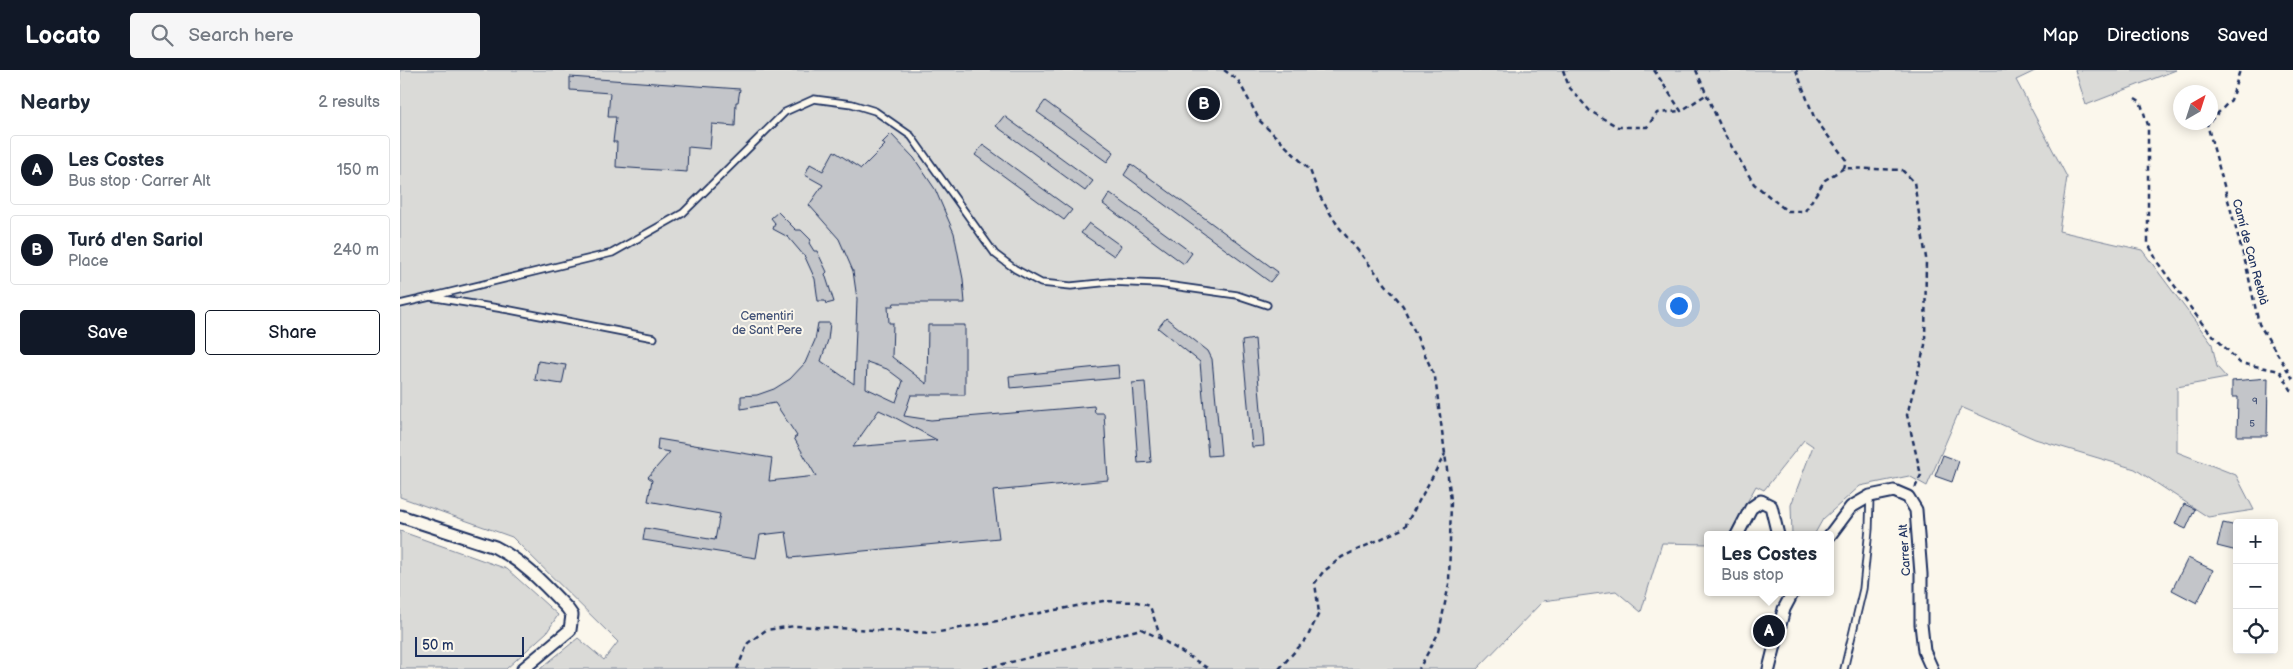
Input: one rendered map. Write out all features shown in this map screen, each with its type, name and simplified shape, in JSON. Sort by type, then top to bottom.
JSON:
[{"type":"street","points":[[1833,531],[1851,507],[1870,496],[1894,491],[1908,498]]},
{"type":"street","name":"Carrer Alt","points":[[1908,498],[1916,510],[1921,574],[1921,624],[1928,666]]},
{"type":"street","points":[[1739,531],[1751,508],[1761,501],[1771,506],[1777,531]]},
{"type":"street","points":[[400,516],[495,547],[508,554],[533,572],[568,608],[572,615],[570,630],[522,669]]},
{"type":"street","points":[[1769,669],[1784,610],[1790,596]]},
{"type":"lane","points":[[400,304],[612,253],[682,212],[785,112],[814,99],[852,104],[875,111],[911,136],[995,254],[1015,269],[1040,283],[1071,286],[1110,282],[1159,284],[1237,295],[1267,305]]},
{"type":"lane","points":[[430,297],[510,310],[654,338]]},
{"type":"lane","points":[[1844,669],[1863,589],[1870,496]]},
{"type":"path","points":[[1224,70],[1238,80],[1260,121],[1310,170],[1319,195],[1338,226],[1403,306],[1435,377],[1450,500],[1449,584],[1439,632],[1419,669]]},
{"type":"path","points":[[1562,70],[1569,87],[1590,111],[1618,127],[1646,127],[1657,113],[1681,111],[1707,94]]},
{"type":"path","points":[[1654,70],[1681,111]]},
{"type":"path","points":[[1696,70],[1723,132],[1754,184],[1787,211],[1805,211],[1825,180],[1844,168],[1902,170],[1914,182],[1926,258],[1925,345],[1907,415],[1920,475],[1908,498]]},
{"type":"path","points":[[1796,70],[1814,117],[1846,160],[1844,168]]},
{"type":"path","name":"Camí de Can Retolà","points":[[2218,114],[2231,100],[2240,70]]},
{"type":"path","points":[[2135,98],[2140,101],[2148,125],[2148,243],[2158,263],[2204,326],[2240,363],[2280,371],[2293,393]]},
{"type":"path","name":"Camí de Can Retolà","points":[[2209,130],[2214,154],[2246,264],[2260,324],[2293,379]]},
{"type":"path","points":[[1279,669],[1307,638],[1319,613],[1315,583],[1322,572],[1342,558],[1404,528],[1445,454]]},
{"type":"path","points":[[737,669],[748,643],[766,630],[795,626],[934,633],[1103,601],[1137,602],[1150,606],[1161,638]]},
{"type":"path","points":[[984,669],[1141,629],[1161,638],[1209,669]]},
{"type":"green space","name":"Cementiri de Sant Pere","points":[[400,70],[2037,70],[2016,80],[2067,177],[2059,231],[2142,250],[2212,344],[2217,367],[2227,378],[2177,387],[2177,452],[2236,475],[2254,510],[2208,517],[2135,469],[2035,439],[1961,407],[1927,486],[1909,476],[1860,486],[1823,519],[1816,531],[1792,531],[1791,505],[1813,446],[1804,440],[1764,490],[1756,486],[1731,531],[1704,531],[1704,544],[1662,543],[1641,612],[1616,591],[1543,601],[1477,669],[540,669],[578,638],[604,660],[618,642],[512,537],[400,497]]},
{"type":"green space","points":[[2075,70],[2176,70],[2086,105]]},
{"type":"green space","points":[[400,531],[507,569],[558,615],[547,632],[506,669],[400,669]]},
{"type":"building","points":[[570,77],[740,89],[738,102],[736,102],[735,126],[712,124],[710,149],[688,147],[687,172],[616,167],[617,142],[613,142],[616,117],[608,117],[610,93],[570,90]]},
{"type":"building","points":[[1045,101],[1114,152],[1107,162],[1037,112]]},
{"type":"building","points":[[1004,116],[1093,181],[1085,191],[996,126]]},
{"type":"building","points":[[891,134],[914,158],[935,189],[954,233],[963,279],[965,303],[894,303],[893,306],[888,306],[889,323],[893,323],[892,357],[927,384],[928,325],[965,325],[965,395],[911,395],[904,416],[931,420],[1094,406],[1095,413],[1104,413],[1108,480],[993,491],[999,538],[790,558],[786,532],[760,535],[756,558],[643,540],[645,528],[715,540],[720,514],[648,501],[652,480],[648,477],[670,452],[657,450],[658,439],[772,458],[769,481],[816,476],[794,438],[797,436],[775,403],[741,409],[741,396],[757,395],[774,389],[790,379],[805,363],[815,340],[818,323],[830,323],[828,340],[821,361],[854,384],[857,299],[853,271],[839,239],[809,205],[823,185],[805,175],[810,164],[823,171],[834,151],[861,169],[885,145],[882,143]],"holes":[[[867,362],[887,369],[903,381],[896,402],[866,388]],[[879,410],[892,416],[937,440],[853,447]]]},
{"type":"building","points":[[983,145],[1072,210],[1064,220],[975,155]]},
{"type":"building","points":[[1131,164],[1278,272],[1270,282],[1124,175]]},
{"type":"building","points":[[1110,193],[1192,253],[1184,264],[1103,204]]},
{"type":"building","points":[[778,212],[796,230],[801,230],[811,240],[809,243],[814,251],[817,251],[827,272],[825,274],[834,302],[826,304],[825,301],[818,301],[815,279],[805,257],[788,237],[773,229],[775,223],[771,218]]},
{"type":"building","points":[[1089,223],[1121,246],[1114,256],[1081,233]]},
{"type":"building","points":[[1166,318],[1208,351],[1212,359],[1221,455],[1208,456],[1200,362],[1158,328]]},
{"type":"building","points":[[1255,339],[1264,446],[1252,447],[1242,341]]},
{"type":"building","points":[[538,361],[566,365],[562,384],[535,380]]},
{"type":"building","points":[[1118,365],[1119,378],[1010,388],[1009,376]]},
{"type":"building","points":[[2268,378],[2267,436],[2237,436],[2238,397],[2232,397],[2232,381]]},
{"type":"building","points":[[1145,382],[1151,462],[1138,463],[1132,383]]},
{"type":"building","points":[[1943,455],[1959,461],[1952,482],[1935,476]]},
{"type":"building","points":[[2184,504],[2195,509],[2186,529],[2175,524]]},
{"type":"building","points":[[2223,523],[2233,525],[2233,550],[2217,546]]},
{"type":"building","points":[[2188,558],[2213,570],[2197,603],[2172,590]]},
{"type":"place","name":"Turó d'en Sariol","points":[[1204,104]]},
{"type":"place","name":"Les Costes","points":[[1769,631]]}]
